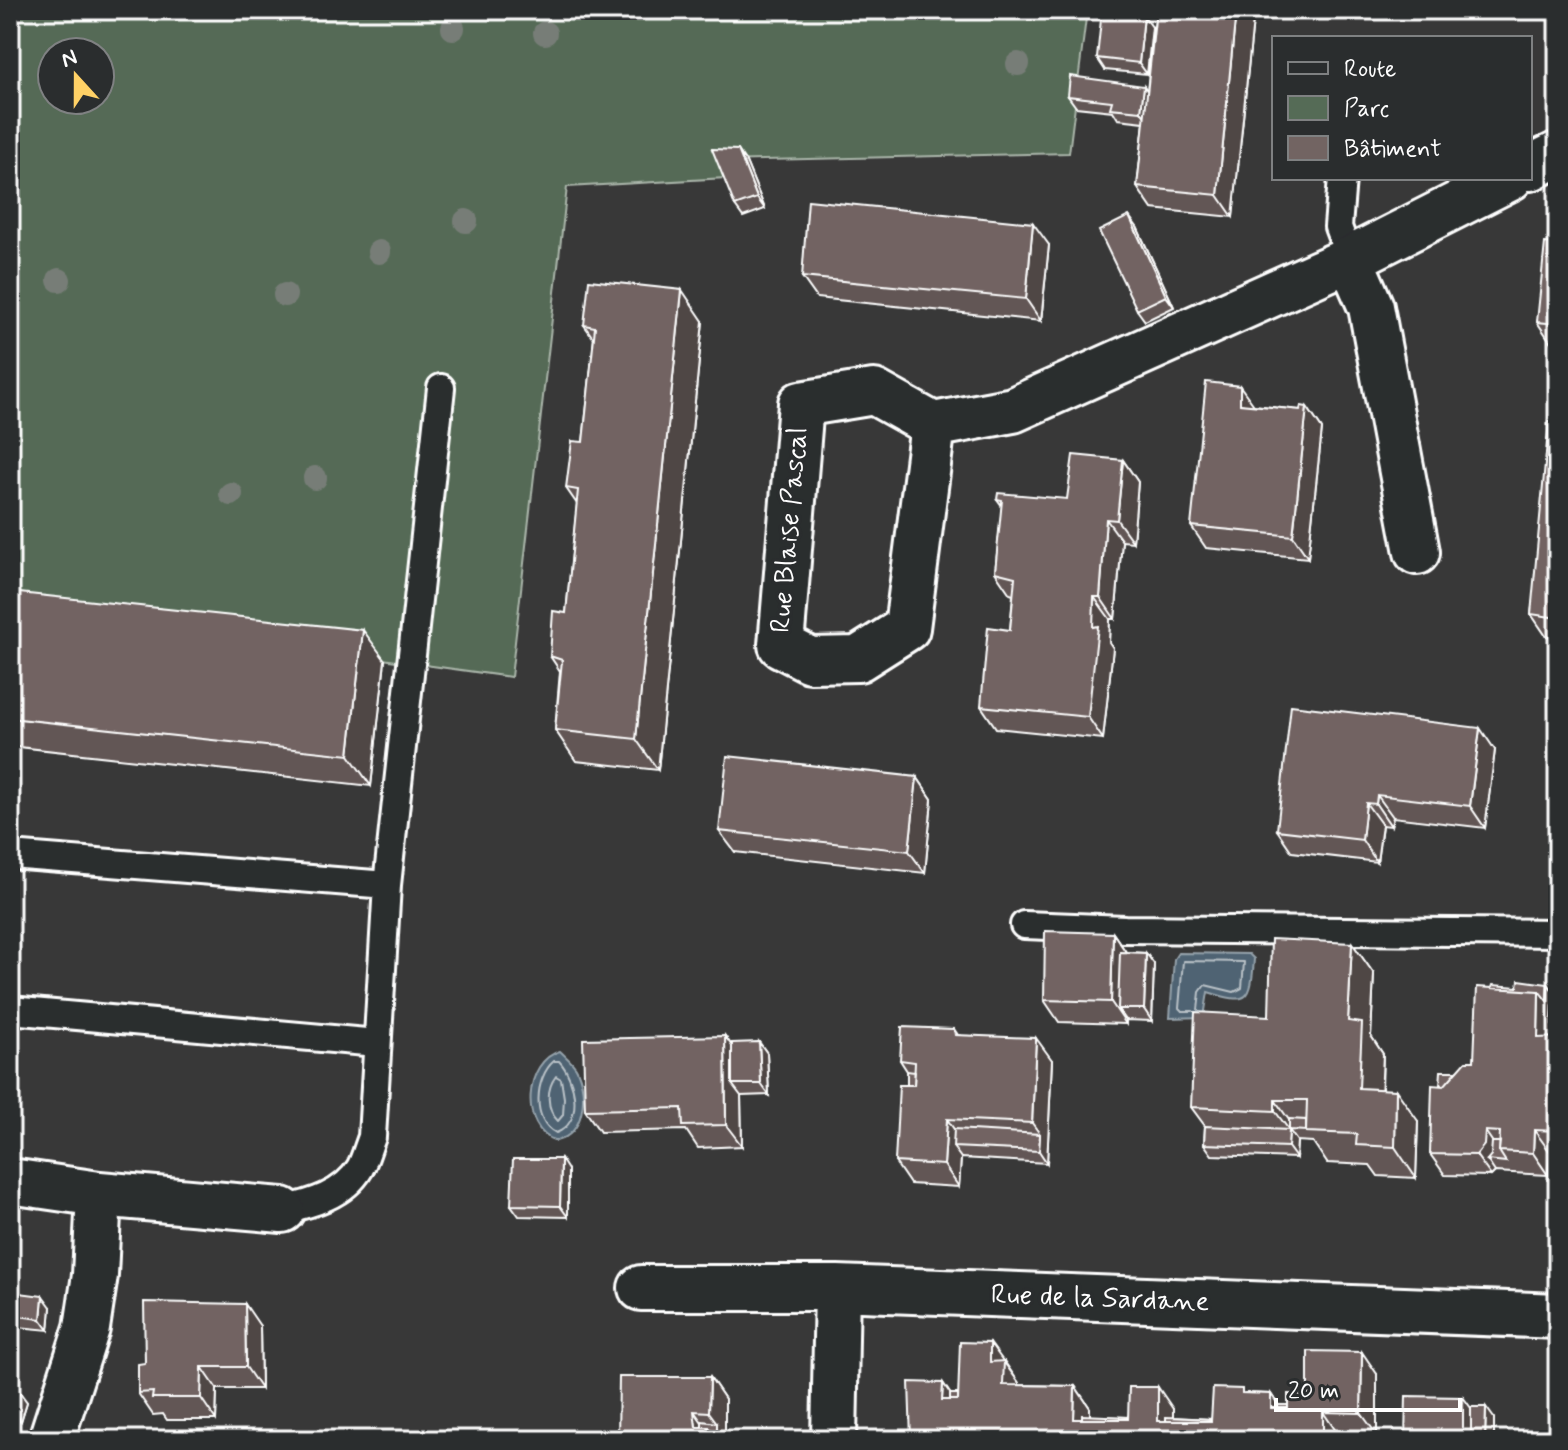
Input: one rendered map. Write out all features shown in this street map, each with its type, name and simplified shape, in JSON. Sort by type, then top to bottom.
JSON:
[{"type":"street","points":[[933,425],[1013,410],[1350,259],[1504,180]]},
{"type":"street","points":[[1350,259],[1371,307],[1417,552]]},
{"type":"street","name":"Rue Blaise Pascal","points":[[874,392],[933,425],[907,628],[858,659],[810,660],[781,645],[801,404],[874,392]]},
{"type":"street","points":[[10,1181],[99,1194],[282,1210]]},
{"type":"street","points":[[51,1440],[87,1328],[95,1275],[99,1194]]},
{"type":"street","name":"Rue de la Sardane","points":[[641,1288],[837,1288],[1558,1316]]},
{"type":"street","points":[[834,1440],[837,1288]]},
{"type":"lane","points":[[1342,180],[1338,227],[1350,259]]},
{"type":"lane","points":[[282,1210],[311,1204],[342,1188],[360,1168],[372,1137],[387,885],[441,388]]},
{"type":"lane","points":[[10,855],[387,885]]},
{"type":"lane","points":[[1024,925],[1125,929],[1558,933]]},
{"type":"lane","points":[[10,1010],[377,1043]]},
{"type":"green space","points":[[10,10],[1087,10],[1069,153],[721,161],[726,178],[567,187],[511,677],[10,607]]},
{"type":"water","points":[[1178,953],[1249,954],[1254,959],[1249,991],[1240,998],[1208,992],[1204,1017],[1170,1018],[1174,959]]},
{"type":"water","points":[[560,1051],[577,1070],[583,1102],[582,1112],[573,1130],[556,1141],[544,1134],[536,1123],[531,1095],[539,1068],[548,1057]]},
{"type":"building","points":[[1102,10],[1144,16],[1139,63],[1097,58]]},
{"type":"building","points":[[1156,10],[1236,10],[1218,195],[1137,187]]},
{"type":"building","points":[[1070,76],[1144,86],[1141,111],[1110,108],[1112,101],[1068,96]]},
{"type":"building","points":[[712,149],[738,150],[757,198],[735,206]]},
{"type":"building","points":[[808,200],[1033,223],[1026,299],[802,277]]},
{"type":"building","points":[[1129,216],[1166,296],[1137,310],[1099,231]]},
{"type":"building","points":[[1545,243],[1558,244],[1558,324],[1537,322]]},
{"type":"building","points":[[589,280],[682,290],[636,739],[555,730],[562,660],[550,656],[553,611],[566,613],[578,490],[566,488],[572,441],[583,442],[595,327],[584,325]]},
{"type":"building","points":[[1206,382],[1240,386],[1240,404],[1300,410],[1301,406],[1307,407],[1293,536],[1191,526]]},
{"type":"building","points":[[1549,421],[1558,422],[1558,618],[1531,614]]},
{"type":"building","points":[[1073,455],[1123,460],[1117,520],[1106,519],[1100,597],[1094,597],[1093,627],[1098,626],[1088,717],[981,706],[988,627],[1010,630],[1015,577],[995,572],[1002,500],[997,499],[998,493],[1067,499]]},
{"type":"building","points":[[10,592],[363,630],[349,755],[10,718]]},
{"type":"building","points":[[1291,705],[1480,728],[1470,806],[1377,795],[1376,804],[1366,803],[1362,840],[1277,830]]},
{"type":"building","points":[[727,756],[917,777],[909,851],[719,831]]},
{"type":"building","points":[[1045,931],[1113,933],[1111,1002],[1044,1000]]},
{"type":"building","points":[[1271,939],[1352,943],[1348,1021],[1362,1023],[1359,1088],[1396,1090],[1395,1147],[1356,1145],[1357,1134],[1306,1132],[1307,1100],[1275,1100],[1275,1111],[1191,1107],[1195,1012],[1269,1016]]},
{"type":"building","points":[[1120,952],[1146,953],[1144,1009],[1118,1009]]},
{"type":"building","points":[[1519,980],[1548,984],[1547,1001],[1539,991],[1492,988],[1493,985],[1518,987]]},
{"type":"building","points":[[1554,982],[1558,982],[1558,1025],[1552,1025]]},
{"type":"building","points":[[1477,987],[1539,991],[1538,1038],[1558,1037],[1558,1131],[1534,1130],[1533,1153],[1499,1151],[1500,1132],[1485,1131],[1484,1145],[1476,1155],[1430,1154],[1432,1085],[1444,1086],[1466,1061],[1474,1061]]},
{"type":"building","points":[[902,1027],[954,1029],[955,1035],[1036,1038],[1032,1123],[947,1119],[944,1165],[895,1162],[899,1085],[914,1085],[915,1062],[900,1060]]},
{"type":"building","points":[[725,1036],[726,1125],[683,1126],[682,1108],[585,1110],[583,1039]]},
{"type":"building","points":[[759,1042],[761,1084],[732,1084],[732,1043]]},
{"type":"building","points":[[907,1071],[915,1072],[914,1085],[907,1085]]},
{"type":"building","points":[[1441,1071],[1457,1071],[1444,1086],[1440,1085]]},
{"type":"building","points":[[1289,1119],[1306,1120],[1306,1131],[1289,1130]]},
{"type":"building","points":[[1205,1126],[1289,1130],[1288,1147],[1204,1144]]},
{"type":"building","points":[[954,1129],[1040,1134],[1039,1151],[953,1147]]},
{"type":"building","points":[[1492,1142],[1500,1142],[1499,1151],[1506,1162],[1487,1160],[1491,1155]]},
{"type":"building","points":[[513,1159],[561,1159],[560,1206],[511,1205]]},
{"type":"building","points":[[12,1292],[43,1296],[41,1319],[10,1315]]},
{"type":"building","points":[[144,1302],[245,1304],[246,1367],[202,1367],[201,1398],[152,1398],[153,1392],[138,1393],[138,1364],[145,1363]]},
{"type":"building","points":[[960,1342],[990,1343],[990,1362],[1004,1361],[1003,1385],[1075,1386],[1074,1419],[1128,1419],[1129,1387],[1158,1387],[1158,1421],[1211,1421],[1213,1388],[1271,1394],[1271,1408],[1288,1408],[1288,1394],[1308,1395],[1308,1351],[1362,1352],[1361,1413],[1323,1412],[1323,1440],[911,1440],[909,1382],[943,1383],[942,1400],[958,1400]]},
{"type":"building","points":[[619,1377],[710,1377],[709,1412],[694,1411],[696,1427],[709,1427],[709,1440],[618,1440]]},
{"type":"building","points":[[10,1387],[19,1391],[13,1410],[10,1408]]},
{"type":"building","points":[[950,1394],[958,1394],[958,1400],[950,1400]]},
{"type":"building","points":[[1406,1396],[1463,1397],[1463,1440],[1405,1440]]},
{"type":"building","points":[[1471,1407],[1486,1407],[1485,1440],[1471,1440]]},
{"type":"building","points":[[1082,1415],[1128,1417],[1128,1419],[1082,1419]]},
{"type":"building","points":[[1166,1417],[1211,1419],[1211,1421],[1166,1421]]},
{"type":"building","points":[[702,1421],[717,1423],[717,1437],[709,1427],[702,1427]]}]
